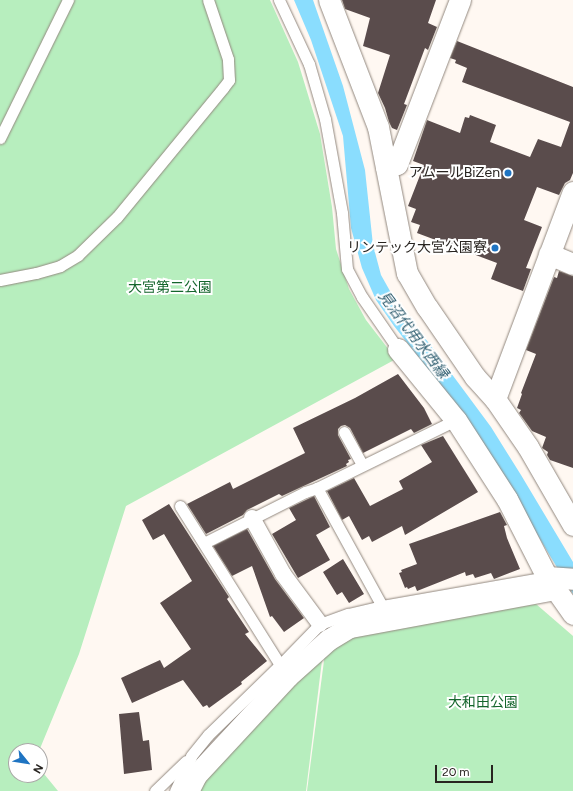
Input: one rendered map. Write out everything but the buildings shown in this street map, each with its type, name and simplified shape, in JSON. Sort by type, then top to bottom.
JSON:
[{"type":"street","points":[[329,0],[378,127],[407,273],[427,307],[475,377],[494,399],[528,447],[573,525]]},
{"type":"street","points":[[386,167],[396,164],[460,0]]},
{"type":"street","points":[[494,399],[573,192]]},
{"type":"street","points":[[549,254],[573,264]]},
{"type":"street","points":[[398,349],[456,420],[507,499],[551,583],[573,614]]},
{"type":"street","points":[[252,518],[283,574],[320,624]]},
{"type":"street","points":[[188,791],[196,775],[288,676],[328,640],[350,627],[573,579]]},
{"type":"lane","points":[[0,138],[68,0]]},
{"type":"lane","points":[[0,280],[36,273],[60,266],[78,255],[116,217],[229,80],[228,59],[208,0]]},
{"type":"lane","points":[[279,0],[309,64],[325,119],[342,213],[347,268],[362,298],[398,349]]},
{"type":"lane","points":[[204,543],[305,492],[317,488],[456,420]]},
{"type":"lane","points":[[344,432],[362,465]]},
{"type":"lane","points":[[317,488],[382,606]]},
{"type":"lane","points":[[180,506],[280,665]]},
{"type":"lane","points":[[155,791],[191,756],[208,735],[320,624],[348,614],[382,606],[551,583]]},
{"type":"lane","points":[[175,791],[191,756]]},
{"type":"green space","name":"大宮第二公園","points":[[0,0],[270,0],[298,62],[320,134],[332,207],[336,249],[349,289],[366,320],[396,359],[126,506],[79,654],[42,743],[8,743],[8,783],[48,783],[48,779],[58,791],[0,791]]},
{"type":"green space","name":"大和田公園","points":[[536,604],[573,636],[573,791],[307,791],[325,653],[349,635]]},
{"type":"green space","points":[[323,652],[306,791],[196,791],[203,776]]},
{"type":"water","name":"見沼代用水西縁","points":[[294,0],[313,0],[343,86],[365,170],[373,245],[381,275],[399,307],[428,342],[491,427],[521,475],[573,562],[573,594],[470,423],[394,326],[376,300],[362,268],[351,228],[343,136],[311,40]]},
{"type":"place","name":"アムールBiZen","points":[[508,173]]},
{"type":"place","name":"リンテック大宮公園寮","points":[[495,248]]}]
